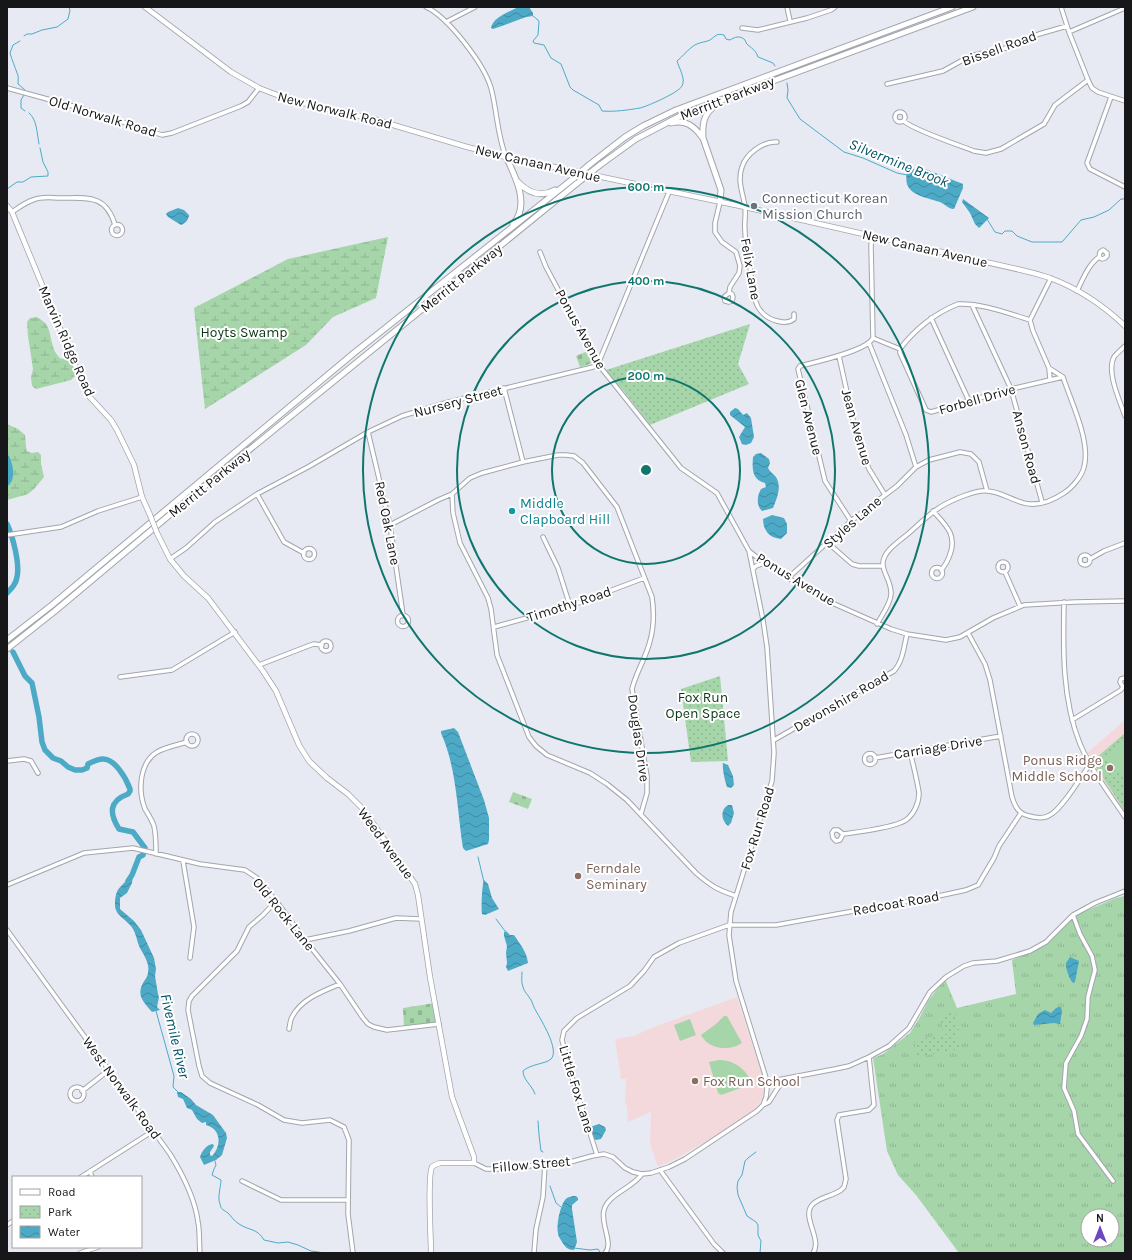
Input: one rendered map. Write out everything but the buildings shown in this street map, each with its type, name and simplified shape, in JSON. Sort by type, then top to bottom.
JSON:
[{"type":"highway","name":"Merritt Parkway","points":[[7,640],[64,595],[354,353],[625,137],[643,126],[676,110],[952,7]]},
{"type":"highway","name":"Merritt Parkway","points":[[7,649],[55,611],[201,489],[626,145],[656,127],[684,114],[973,7]]},
{"type":"highway","points":[[720,202],[721,190],[703,138],[703,123],[706,114],[710,109],[733,96]]},
{"type":"highway","points":[[656,127],[675,122],[682,122],[693,126],[703,138]]},
{"type":"highway","points":[[501,236],[520,215],[522,201],[516,179],[506,158]]},
{"type":"highway","points":[[516,179],[530,192],[538,194],[546,194],[563,186]]},
{"type":"main road","name":"New Norwalk Road","points":[[145,7],[231,72],[259,88],[290,100],[379,120],[454,143]]},
{"type":"main road","name":"New Canaan Avenue","points":[[454,143],[506,158],[720,202],[1051,278],[1077,291],[1103,308],[1125,326]]},
{"type":"main road","name":"Marvin Ridge Road","points":[[7,206],[12,212],[88,394],[111,420],[134,465],[142,497],[170,559],[184,576],[204,594]]},
{"type":"main road","name":"Weed Avenue","points":[[204,594],[259,665],[276,691],[293,733],[306,758],[322,775],[358,803],[412,878],[417,890],[454,1104],[474,1154],[474,1162]]},
{"type":"main road","name":"Fillow Street","points":[[431,1253],[430,1186],[432,1169],[440,1162],[474,1162]]},
{"type":"street","points":[[426,7],[446,22],[475,57],[489,81],[501,142],[506,158]]},
{"type":"street","points":[[446,22],[476,7]]},
{"type":"street","points":[[787,7],[790,21]]},
{"type":"street","points":[[742,28],[758,30],[790,21],[808,18],[831,10],[835,7]]},
{"type":"street","points":[[1061,7],[1069,32],[1092,88],[1098,92],[1125,101]]},
{"type":"street","points":[[1069,32],[1125,8]]},
{"type":"street","name":"Bissell Road","points":[[887,84],[943,71],[970,56],[1006,48],[1039,34],[1067,26]]},
{"type":"street","points":[[904,121],[905,123],[974,152],[990,153],[1001,149],[1044,124],[1055,105],[1088,80]]},
{"type":"street","name":"Old Norwalk Road","points":[[7,88],[80,108],[162,134],[172,133],[241,106],[248,102],[259,88]]},
{"type":"street","points":[[1111,97],[1087,163],[1090,169],[1125,187]]},
{"type":"street","points":[[745,208],[740,182],[742,167],[752,153],[759,147],[769,141],[777,142]]},
{"type":"street","points":[[598,364],[669,192]]},
{"type":"street","points":[[12,212],[33,200],[45,197],[90,198],[107,208],[113,217],[115,225]]},
{"type":"street","points":[[720,202],[715,223],[715,232],[722,242],[736,252],[740,266],[739,274],[730,287],[728,293]]},
{"type":"street","name":"Felix Lane","points":[[745,208],[745,232],[757,306],[763,314],[782,323],[790,322],[794,319],[794,314]]},
{"type":"street","points":[[872,236],[873,338],[900,349],[931,318],[958,304],[972,305],[1008,313],[1030,320]]},
{"type":"street","name":"Ponus Avenue","points":[[540,252],[546,267],[598,364],[682,468],[716,494],[749,551],[764,563],[788,578],[830,602],[877,624],[907,634],[950,640],[960,637],[993,618],[1020,606],[1040,603],[1125,601]]},
{"type":"street","points":[[1077,291],[1089,267],[1099,257]]},
{"type":"street","points":[[1050,379],[1049,368],[1033,331],[1030,320],[1051,278]]},
{"type":"street","name":"Anson Road","points":[[972,305],[1012,389],[1042,502]]},
{"type":"street","points":[[931,318],[969,401]]},
{"type":"street","name":"Glen Avenue","points":[[851,521],[825,481],[798,368],[800,366],[839,356],[869,343],[873,338]]},
{"type":"street","points":[[869,343],[906,435],[916,467]]},
{"type":"street","points":[[1125,346],[1113,359],[1111,366],[1112,376],[1125,416]]},
{"type":"street","name":"Forbell Drive","points":[[900,349],[900,353],[926,410],[931,412],[1012,389],[1063,377]]},
{"type":"street","name":"Jean Avenue","points":[[839,356],[854,424],[865,459],[869,469],[885,494]]},
{"type":"street","name":"Nursery Street","points":[[170,559],[186,548],[215,522],[258,494],[368,432],[413,412],[504,388],[593,367],[598,364]]},
{"type":"street","points":[[877,624],[891,594],[889,582],[884,573],[884,559],[890,549],[933,511],[953,500],[970,494],[987,491],[1021,503],[1031,504],[1042,502],[1056,498],[1068,491],[1078,479],[1084,468],[1085,456],[1083,436],[1063,377],[1049,368]]},
{"type":"street","points":[[504,388],[523,462]]},
{"type":"street","name":"Red Oak Lane","points":[[368,432],[390,525],[403,615]]},
{"type":"street","name":"Styles Lane","points":[[788,578],[851,521],[901,482],[916,467],[936,458],[960,452],[971,454],[979,462],[987,491]]},
{"type":"street","name":"Douglas Drive","points":[[390,525],[452,494],[470,478],[482,473],[523,462],[566,455],[574,456],[583,463],[617,508],[652,597],[654,608],[650,641],[635,677],[632,689],[647,776],[647,793],[641,814]]},
{"type":"street","points":[[258,494],[284,542],[304,553]]},
{"type":"street","points":[[452,494],[453,513],[460,543],[488,598],[494,627],[497,655],[530,737],[536,746],[547,755],[590,773],[607,784],[628,800],[707,883],[716,889],[736,896]]},
{"type":"street","points":[[7,535],[62,527],[98,511],[142,497]]},
{"type":"street","points":[[933,511],[953,539],[953,547],[944,567],[941,570]]},
{"type":"street","points":[[543,537],[558,568],[570,606]]},
{"type":"street","points":[[828,543],[852,564],[858,566],[883,566]]},
{"type":"street","points":[[1090,559],[1104,551],[1125,543]]},
{"type":"street","name":"Fox Run Road","points":[[749,551],[765,630],[774,740],[774,763],[772,781],[736,896],[729,925],[729,939],[736,981],[767,1082]]},
{"type":"street","points":[[753,568],[764,563]]},
{"type":"street","points":[[1005,572],[1020,606]]},
{"type":"street","name":"Timothy Road","points":[[494,627],[570,606],[644,578]]},
{"type":"street","points":[[1064,602],[1063,660],[1072,720],[1080,745],[1090,764],[1125,817]]},
{"type":"street","points":[[120,677],[172,670],[234,632]]},
{"type":"street","points":[[968,633],[984,664],[990,680],[1012,797],[1015,806],[1021,813],[1041,818],[1051,815],[1063,803],[1090,764]]},
{"type":"street","name":"Devonshire Road","points":[[774,740],[894,671],[901,661],[907,634]]},
{"type":"street","points":[[259,665],[314,644],[322,646]]},
{"type":"street","points":[[1072,720],[1121,690],[1124,687],[1120,684],[1120,681],[1125,678]]},
{"type":"street","name":"Carriage Drive","points":[[875,758],[1000,736]]},
{"type":"street","points":[[156,854],[156,836],[153,823],[145,808],[142,798],[143,770],[149,759],[155,753],[162,749],[186,742]]},
{"type":"street","points":[[843,834],[892,826],[905,821],[916,809],[919,794],[910,751]]},
{"type":"street","points":[[7,761],[24,759],[31,761],[38,773]]},
{"type":"street","name":"Redcoat Road","points":[[729,925],[776,925],[966,890],[978,885],[994,858],[999,846],[1021,813]]},
{"type":"street","name":"Old Rock Lane","points":[[7,884],[84,853],[134,848],[183,861],[250,872],[257,878],[276,901],[340,984],[363,1018],[374,1027],[387,1030],[439,1024]]},
{"type":"street","points":[[183,861],[194,927],[190,958]]},
{"type":"street","points":[[763,1105],[767,1092],[767,1082],[789,1079],[850,1066],[869,1057],[888,1046],[909,1028],[930,992],[946,977],[964,966],[973,963],[1011,957],[1039,946],[1050,938],[1073,915],[1101,900],[1125,891]]},
{"type":"street","points":[[276,901],[249,927],[237,951],[197,990],[189,1001],[188,1010],[199,1066],[202,1076],[210,1083],[258,1105],[284,1120],[302,1123],[330,1120],[344,1127],[349,1140],[348,1214],[353,1253]]},
{"type":"street","points":[[1073,915],[1080,934],[1092,956],[1095,970],[1088,997],[1087,1020],[1081,1036],[1066,1063],[1064,1088],[1066,1095],[1074,1108],[1078,1134],[1113,1181]]},
{"type":"street","points":[[305,940],[349,931],[396,918],[421,919]]},
{"type":"street","name":"Little Fox Lane","points":[[597,1155],[572,1077],[562,1040],[564,1031],[577,1018],[630,986],[644,971],[654,957],[679,942],[729,925]]},
{"type":"street","name":"West Norwalk Road","points":[[7,930],[153,1131],[181,1173],[192,1198],[198,1221],[200,1253]]},
{"type":"street","points":[[289,1029],[291,1017],[303,1002],[340,984]]},
{"type":"street","points":[[813,1253],[816,1245],[809,1217],[810,1208],[815,1203],[841,1190],[844,1187],[846,1179],[837,1120],[839,1115],[869,1110],[874,1105],[869,1057]]},
{"type":"street","points":[[82,1090],[109,1070]]},
{"type":"street","points":[[605,1253],[608,1246],[603,1222],[604,1208],[609,1201],[638,1180],[642,1174],[660,1170],[685,1159],[751,1116],[763,1105],[769,1102],[779,1086],[789,1079]]},
{"type":"street","points":[[767,1092],[776,1092]]},
{"type":"street","points":[[82,1176],[153,1131]]},
{"type":"street","name":"Fillow Street","points":[[474,1162],[490,1170],[569,1162],[597,1155],[607,1155],[629,1170],[642,1174]]},
{"type":"street","points":[[534,1253],[536,1229],[544,1198],[545,1164]]},
{"type":"street","points":[[660,1170],[714,1244],[723,1253]]},
{"type":"street","points":[[90,1171],[92,1176]]},
{"type":"street","points":[[242,1181],[281,1200],[348,1200]]},
{"type":"street","points":[[80,1253],[95,1248]]},
{"type":"shaded area","name":"Ponus Ridge Middle School","points":[[1125,720],[1125,813],[1097,772],[1087,753]]},
{"type":"shaded area","name":"Fox Run School","points":[[737,997],[763,1077],[764,1091],[762,1099],[753,1112],[714,1137],[658,1167],[650,1144],[651,1112],[628,1122],[625,1101],[626,1079],[621,1079],[615,1039],[634,1036],[651,1028]]},
{"type":"green space","name":"Hoyts Swamp","points":[[388,237],[376,298],[333,317],[306,345],[205,409],[194,308],[288,259]]},
{"type":"green space","points":[[37,317],[44,322],[47,327],[57,355],[61,359],[69,357],[76,375],[71,380],[36,389],[32,386],[31,377],[33,369],[27,322],[30,318]]},
{"type":"green space","points":[[750,324],[738,364],[749,384],[650,425],[623,390],[603,371]]},
{"type":"green space","points":[[590,350],[595,361],[580,367],[576,356]]},
{"type":"green space","points":[[7,424],[18,429],[25,435],[27,451],[32,453],[38,452],[41,455],[41,464],[44,477],[28,494],[7,500]]},
{"type":"green space","name":"Fox Run Open Space","points":[[720,676],[728,761],[691,762],[681,689]]},
{"type":"green space","name":"Ponus Ridge Middle School","points":[[1125,733],[1125,811],[1093,763],[1096,758]]},
{"type":"green space","points":[[1125,740],[1125,779],[1124,779],[1105,757]]},
{"type":"green space","points":[[513,792],[532,799],[528,809],[509,802]]},
{"type":"green space","points":[[1125,896],[1125,1253],[959,1253],[916,1195],[898,1175],[887,1151],[873,1058],[883,1054],[910,1033],[928,1001],[945,979],[957,1008],[1016,994],[1012,960],[1044,946],[1069,920],[1076,915],[1116,898]]},
{"type":"green space","points":[[435,1003],[438,1023],[404,1027],[403,1008]]},
{"type":"green space","points":[[955,1012],[959,1030],[943,1033],[940,1015]]},
{"type":"green space","points":[[724,1016],[727,1016],[742,1043],[731,1048],[719,1048],[714,1046],[704,1040],[701,1035]]},
{"type":"green space","points":[[690,1019],[696,1035],[680,1041],[674,1025]]},
{"type":"green space","points":[[956,1032],[960,1049],[917,1057],[914,1040]]},
{"type":"green space","points":[[725,1060],[740,1067],[747,1074],[752,1084],[721,1095],[718,1093],[709,1062]]},
{"type":"water","points":[[518,7],[529,7],[533,13],[533,16],[526,17],[493,29],[491,28],[492,24],[498,18]]},
{"type":"water","points":[[923,168],[963,184],[963,188],[954,209],[940,202],[921,196],[911,190],[906,180],[907,172],[912,169]]},
{"type":"water","points":[[963,199],[989,218],[979,228],[962,202]]},
{"type":"water","points":[[178,208],[184,210],[189,215],[184,224],[181,225],[168,217],[166,214]]},
{"type":"water","points":[[735,408],[738,409],[743,415],[747,413],[751,418],[754,437],[751,443],[746,445],[742,444],[739,437],[745,427],[730,415],[730,412]]},
{"type":"water","points":[[761,453],[769,459],[770,463],[768,468],[776,477],[779,485],[773,508],[762,511],[758,503],[758,497],[761,489],[766,487],[765,483],[761,482],[755,477],[753,466],[753,457],[756,454]]},
{"type":"water","points":[[772,515],[784,518],[787,524],[787,533],[781,539],[770,535],[764,527],[763,519]]},
{"type":"water","points":[[454,728],[458,732],[484,800],[489,818],[488,844],[466,851],[463,848],[453,775],[441,733],[441,731]]},
{"type":"water","points":[[723,763],[728,765],[733,776],[734,785],[731,788],[727,787],[723,772]]},
{"type":"water","points":[[732,805],[734,813],[731,823],[728,826],[722,815],[725,807]]},
{"type":"water","points":[[131,874],[133,875],[132,883],[127,893],[120,898],[120,909],[134,921],[141,930],[154,958],[156,969],[155,976],[159,997],[157,1007],[160,1010],[152,1012],[142,999],[140,992],[148,973],[147,962],[133,929],[119,915],[115,905],[115,898],[118,890]]},
{"type":"water","points":[[484,880],[488,884],[492,898],[499,909],[485,915],[482,914],[482,891]]},
{"type":"water","points":[[506,931],[510,935],[514,935],[519,942],[525,952],[528,963],[508,971],[506,967],[507,946],[504,936],[504,932]]},
{"type":"water","points":[[1070,957],[1079,961],[1075,982],[1073,983],[1068,974],[1066,965]]},
{"type":"water","points":[[1061,1007],[1062,1011],[1060,1024],[1054,1023],[1034,1025],[1033,1023],[1038,1014],[1045,1010],[1051,1013]]},
{"type":"water","points":[[177,1092],[181,1092],[191,1099],[196,1105],[213,1115],[226,1133],[227,1138],[222,1155],[216,1160],[204,1165],[200,1157],[208,1146],[213,1144],[214,1146],[210,1152],[210,1155],[212,1156],[215,1152],[218,1138],[215,1130],[206,1125],[206,1122],[202,1123],[197,1119],[192,1110],[187,1108],[183,1099],[178,1097]]},
{"type":"water","points":[[599,1124],[605,1127],[606,1130],[601,1139],[596,1140],[594,1139],[590,1127]]},
{"type":"water","points":[[576,1196],[578,1200],[572,1205],[577,1242],[574,1250],[572,1250],[568,1249],[564,1245],[558,1236],[558,1226],[563,1203],[567,1198]]},
{"type":"waterway","points":[[24,36],[57,27],[68,19],[70,10],[69,7]]},
{"type":"waterway","name":"Silvermine Brook","points":[[533,16],[539,22],[538,35],[533,41],[534,43],[544,45],[551,58],[561,64],[570,87],[599,105],[602,111],[640,108],[669,96],[679,89],[683,83],[683,77],[677,61],[695,45],[710,40],[721,34],[724,35],[726,39],[730,40],[738,37],[743,38],[758,57],[773,63],[775,66]]},
{"type":"waterway","points":[[20,41],[13,45],[10,53],[18,75],[18,84],[25,90]]},
{"type":"waterway","name":"Silvermine Brook","points":[[787,83],[787,98],[800,119],[844,152],[863,158],[897,173],[907,175]]},
{"type":"waterway","points":[[24,95],[21,100],[21,108],[25,111]]},
{"type":"waterway","points":[[29,113],[34,119],[39,144]]},
{"type":"waterway","points":[[7,189],[17,182],[23,182],[31,177],[48,176],[40,148]]},
{"type":"waterway","name":"Silvermine Brook","points":[[987,219],[995,232],[1002,234],[1005,231],[1012,231],[1017,236],[1032,242],[1062,242],[1081,220],[1094,217],[1109,210],[1121,199],[1125,199]]},
{"type":"waterway","name":"Fivemile River","points":[[7,458],[10,468],[10,477],[7,483]]},
{"type":"waterway","name":"Fivemile River","points":[[7,524],[12,536],[18,565],[15,584],[7,593]]},
{"type":"waterway","name":"Fivemile River","points":[[13,652],[25,676],[32,683],[39,717],[42,742],[45,750],[53,758],[75,770],[87,768],[88,764],[97,760],[103,759],[112,762],[120,770],[130,789]]},
{"type":"waterway","name":"Fivemile River","points":[[128,881],[139,857],[143,855],[145,848],[133,832],[119,829],[112,813],[114,804],[117,800],[128,794],[130,791]]},
{"type":"waterway","points":[[478,857],[484,882]]},
{"type":"waterway","points":[[496,919],[505,931]]},
{"type":"waterway","points":[[522,972],[522,981],[525,992],[531,1000],[549,1035],[553,1049],[553,1055],[549,1061],[530,1067],[523,1071],[524,1077],[535,1094]]},
{"type":"waterway","name":"Fivemile River","points":[[156,1011],[174,1076],[173,1087],[178,1092]]},
{"type":"waterway","points":[[538,1121],[541,1151],[543,1152]]},
{"type":"waterway","points":[[756,1152],[745,1161],[742,1175],[738,1181],[737,1187],[738,1195],[747,1216],[758,1225],[758,1235],[761,1241],[760,1253]]},
{"type":"waterway","name":"Fivemile River","points":[[215,1161],[216,1165],[212,1175],[221,1180],[219,1198],[220,1206],[236,1222],[259,1233],[264,1240],[278,1243],[288,1242],[311,1251],[325,1253]]},
{"type":"waterway","points":[[550,1186],[556,1203],[561,1207]]},
{"type":"waterway","points":[[574,1248],[590,1250],[598,1249],[600,1252]]},
{"type":"place","name":"Connecticut Korean Mission Church","points":[[754,206]]},
{"type":"place","name":"Middle Clapboard Hill","points":[[512,511]]},
{"type":"place","name":"Ponus Ridge Middle School","points":[[1110,768]]},
{"type":"place","name":"Ferndale Seminary","points":[[578,876]]},
{"type":"place","name":"Fox Run School","points":[[695,1081]]}]
